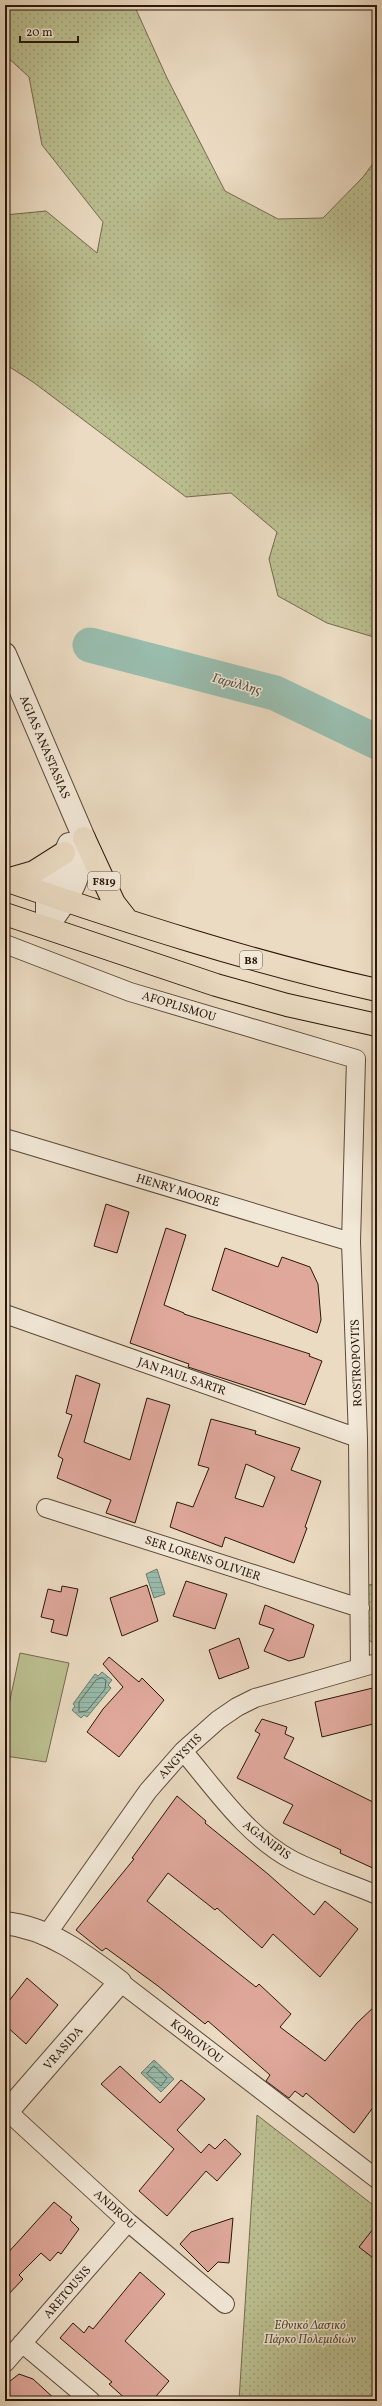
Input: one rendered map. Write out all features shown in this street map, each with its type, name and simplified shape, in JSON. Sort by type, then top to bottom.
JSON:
[{"type":"main road","name":"F819","points":[[84,838],[114,903],[128,921]]},
{"type":"main road","points":[[6,880],[34,872],[64,853]]},
{"type":"main road","name":"B8","points":[[6,880],[202,946],[293,972],[377,990]]},
{"type":"main road","points":[[5,914],[47,926],[216,985],[287,1005],[377,1025]]},
{"type":"street","name":"AGIAS ANASTASIAS","points":[[5,654],[84,838],[84,852],[68,900],[47,926]]},
{"type":"street","points":[[47,926],[47,893],[72,833],[75,818]]},
{"type":"street","name":"AFOPLISMOU","points":[[5,944],[130,992],[356,1059]]},
{"type":"street","name":"ROSTROPOVITS","points":[[356,1059],[352,1242],[358,1438],[360,1608],[368,1665]]},
{"type":"street","name":"HENRY MOORE","points":[[5,1138],[352,1242]]},
{"type":"street","name":"JAN PAUL SARTR","points":[[5,1314],[358,1438]]},
{"type":"street","name":"SER LORENS OLIVIER","points":[[46,1508],[360,1608]]},
{"type":"street","name":"ANGYSTIS","points":[[47,1934],[148,1791],[183,1751],[218,1720],[237,1706],[254,1698],[368,1665]]},
{"type":"street","name":"AGANIPIS","points":[[183,1751],[236,1816],[266,1842],[292,1860],[377,1895]]},
{"type":"street","name":"KOROIVOU","points":[[5,1923],[47,1934],[85,1956],[377,2179]]},
{"type":"street","name":"VRASIDA","points":[[6,2113],[120,1982]]},
{"type":"street","name":"ANDROU","points":[[6,2113],[128,2222],[225,2304]]},
{"type":"street","name":"ARETOUSIS","points":[[5,2363],[128,2222]]},
{"type":"street","points":[[22,2343],[91,2401]]},
{"type":"green space","points":[[5,5],[134,5],[167,78],[225,191],[278,219],[323,218],[363,177],[377,158],[377,638],[327,623],[278,596],[269,559],[277,532],[231,493],[186,497],[33,382],[5,364],[5,215],[46,211],[97,253],[103,222],[42,145],[29,77],[5,55]]},
{"type":"green space","points":[[377,1584],[377,1646],[366,1638],[368,1585]]},
{"type":"green space","points":[[20,1653],[69,1663],[46,1762],[5,1756],[5,1723]]},
{"type":"green space","name":"Εθνικό Δασικό Πάρκο Πολεμιδιών","points":[[257,2115],[377,2208],[377,2401],[239,2401]]},
{"type":"water","points":[[157,1569],[165,1594],[154,1598],[146,1574]]},
{"type":"water","points":[[102,1672],[112,1680],[108,1685],[111,1688],[87,1717],[84,1715],[81,1718],[72,1710],[75,1706],[73,1704],[95,1674],[98,1676]]},
{"type":"water","points":[[154,2060],[174,2079],[161,2092],[141,2073]]},
{"type":"building","points":[[106,1204],[129,1212],[117,1253],[94,1246]]},
{"type":"building","points":[[166,1228],[186,1235],[164,1305],[184,1314],[310,1354],[309,1356],[322,1361],[305,1405],[188,1367],[189,1364],[130,1343]]},
{"type":"building","points":[[225,1248],[278,1267],[282,1257],[310,1267],[318,1284],[321,1320],[317,1333],[212,1290]]},
{"type":"building","points":[[76,1375],[100,1384],[84,1442],[130,1460],[147,1398],[170,1405],[135,1523],[106,1513],[111,1500],[57,1478],[63,1459],[58,1456],[72,1415],[66,1413]]},
{"type":"building","points":[[211,1419],[256,1431],[255,1434],[300,1448],[291,1470],[321,1481],[305,1527],[307,1528],[294,1563],[225,1537],[222,1547],[170,1527],[177,1502],[193,1507],[209,1468],[198,1465]],"holes":[[[246,1464],[275,1477],[263,1507],[235,1498]]]},
{"type":"building","points":[[186,1581],[227,1594],[215,1629],[173,1616]]},
{"type":"building","points":[[147,1585],[158,1621],[122,1636],[110,1598]]},
{"type":"building","points":[[62,1586],[78,1589],[67,1636],[51,1632],[54,1620],[41,1617],[48,1589],[61,1592]]},
{"type":"building","points":[[265,1605],[314,1625],[304,1657],[289,1661],[264,1651],[274,1629],[259,1624]]},
{"type":"building","points":[[239,1638],[249,1668],[219,1679],[209,1650]]},
{"type":"building","points":[[109,1657],[139,1682],[142,1678],[164,1700],[119,1757],[87,1732],[103,1709],[123,1687],[103,1664]]},
{"type":"building","points":[[377,1687],[377,1723],[322,1737],[315,1702]]},
{"type":"building","points":[[262,1719],[287,1727],[285,1734],[294,1738],[284,1758],[377,1804],[377,1870],[340,1853],[341,1850],[283,1823],[293,1805],[237,1778],[260,1734],[255,1731]]},
{"type":"building","points":[[177,1796],[206,1821],[205,1823],[268,1874],[314,1915],[325,1901],[358,1929],[320,1977],[273,1934],[262,1948],[217,1908],[215,1910],[168,1873],[147,1901],[256,1987],[259,1984],[291,2014],[280,2027],[325,2061],[357,2023],[377,2004],[377,2102],[354,2133],[306,2093],[303,2097],[295,2091],[289,2098],[286,2096],[266,2081],[270,2075],[208,2021],[205,2024],[158,1986],[106,1948],[102,1951],[76,1930],[134,1859],[132,1858]]},
{"type":"building","points":[[27,1978],[58,2005],[26,2044],[5,2025],[5,2006]]},
{"type":"building","points":[[120,2066],[160,2103],[181,2080],[205,2099],[177,2130],[201,2153],[209,2144],[215,2149],[225,2139],[241,2154],[217,2181],[206,2171],[167,2216],[139,2191],[174,2149],[101,2084]]},
{"type":"building","points":[[54,2202],[72,2217],[70,2220],[79,2229],[61,2254],[58,2252],[50,2261],[41,2253],[19,2275],[23,2279],[5,2298],[5,2256]]},
{"type":"building","points":[[233,2218],[229,2263],[218,2262],[208,2272],[180,2244],[191,2232]]},
{"type":"building","points":[[377,2224],[377,2261],[359,2247]]},
{"type":"building","points":[[140,2272],[165,2294],[125,2341],[169,2381],[152,2401],[128,2401],[109,2384],[112,2382],[60,2338],[73,2323],[84,2333],[89,2326],[93,2329]]},
{"type":"building","points":[[19,2374],[33,2379],[57,2401],[5,2401],[5,2385]]},
{"type":"waterway","name":"Γαρύλλης","points":[[90,645],[275,693],[377,742]]}]
